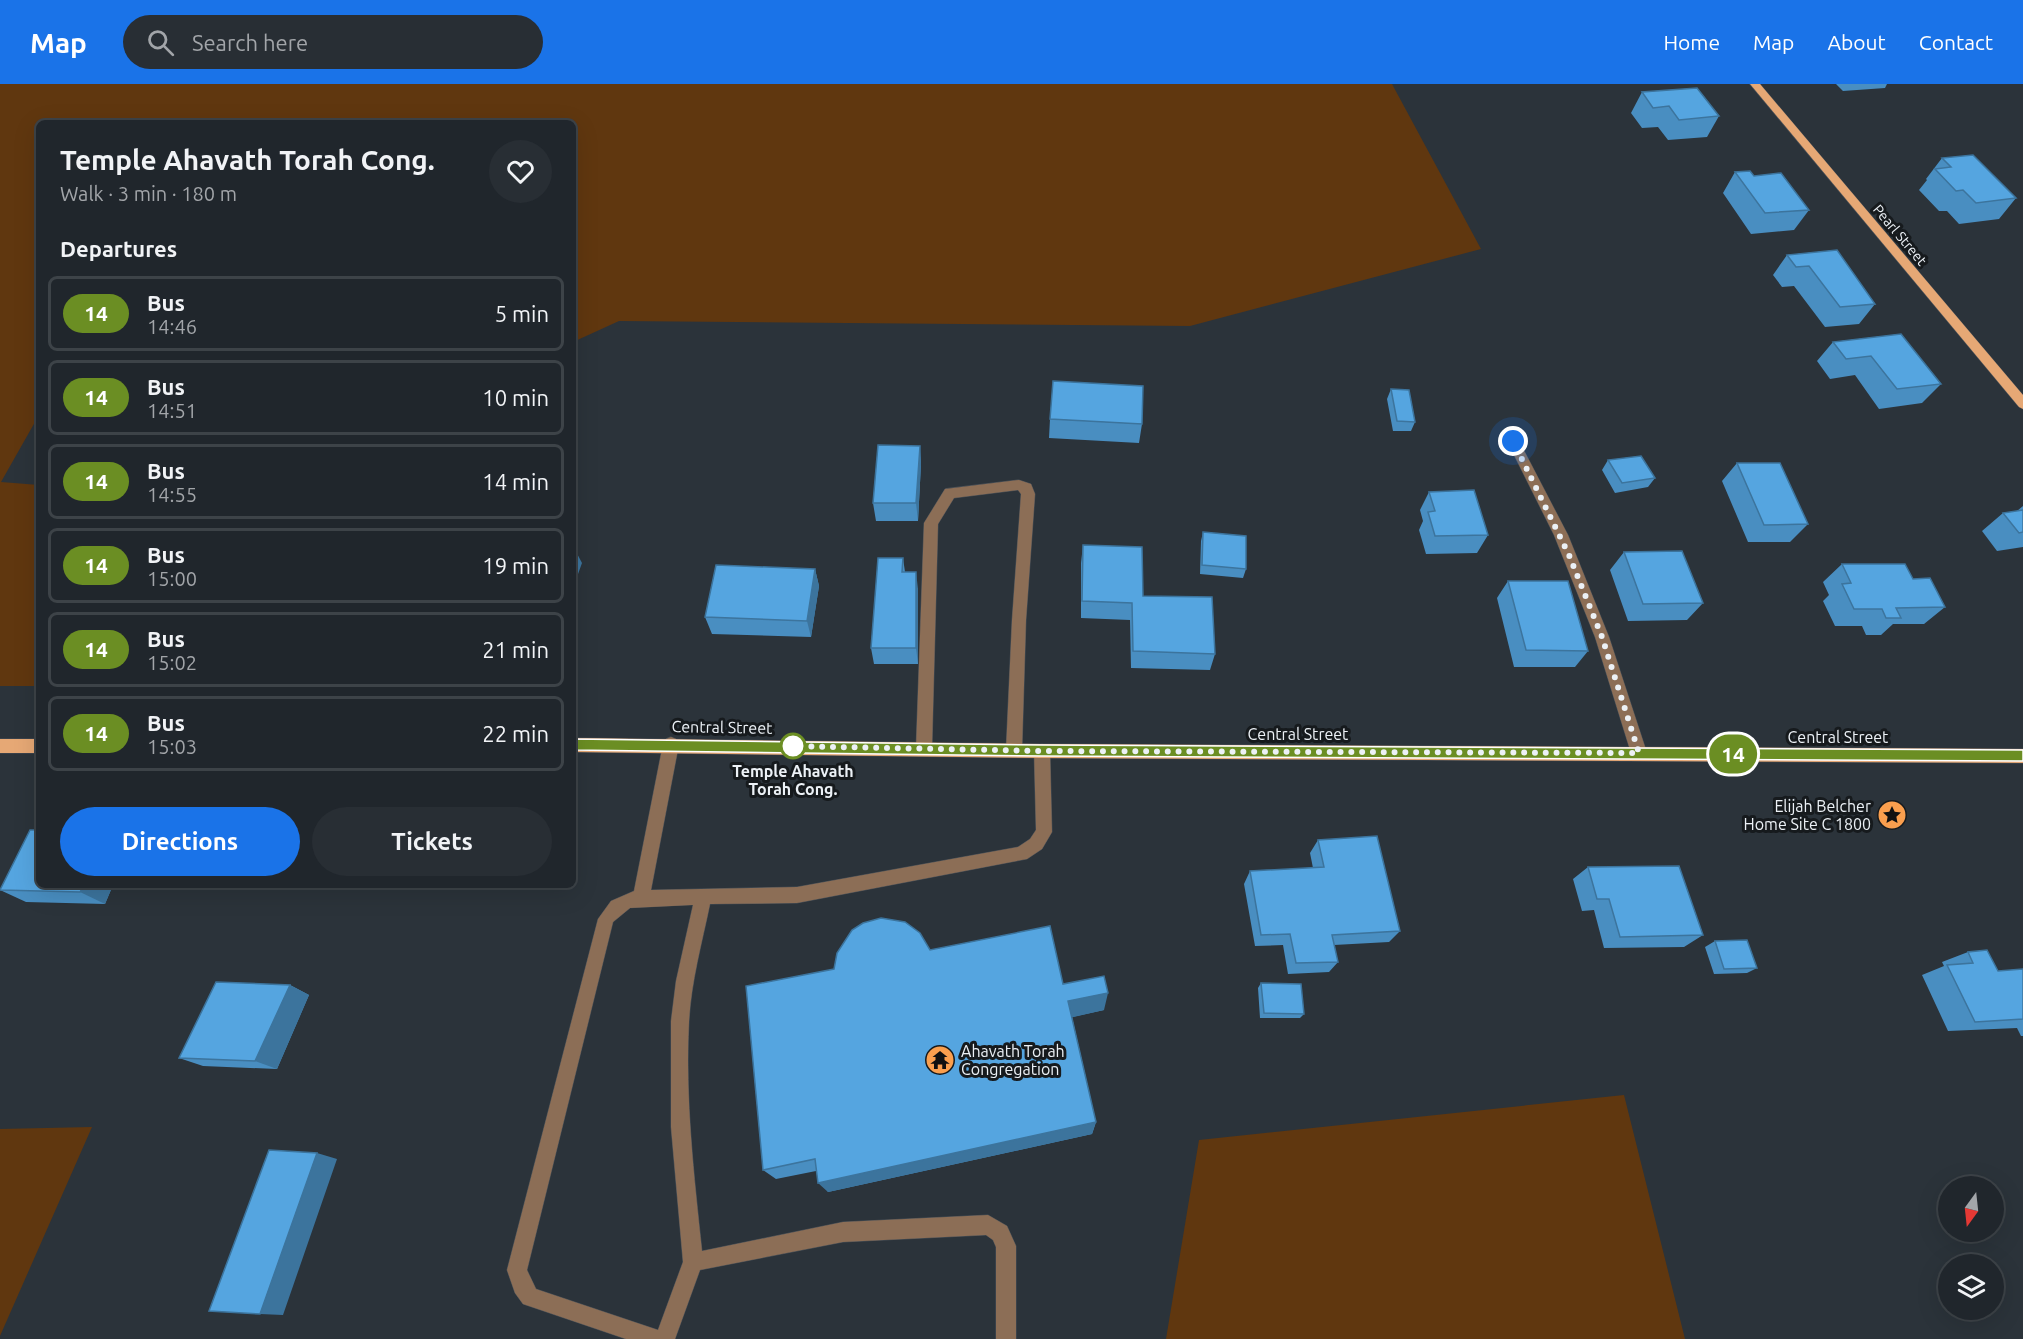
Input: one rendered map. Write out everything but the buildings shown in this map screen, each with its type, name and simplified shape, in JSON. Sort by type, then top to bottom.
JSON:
[{"type":"main road","name":"Pearl Street","points":[[1755,84],[2023,404]]},
{"type":"main road","name":"Central Street","points":[[576,745],[671,744],[1042,751],[2023,756]]},
{"type":"main road","points":[[0,746],[36,746]]},
{"type":"lane","points":[[1513,441],[1565,545],[1602,637],[1639,753]]},
{"type":"lane","points":[[924,748],[931,523],[950,493],[1019,485],[1026,488],[1028,494],[1019,620],[1014,750]]},
{"type":"lane","points":[[641,898],[671,744]]},
{"type":"lane","points":[[656,1339],[530,1297],[522,1286],[517,1270],[606,919],[615,906],[627,900],[797,895],[1021,854],[1036,844],[1044,832],[1042,751]]},
{"type":"lane","points":[[665,1339],[693,1262],[680,1127],[680,1021],[685,981],[703,897]]},
{"type":"lane","points":[[693,1262],[843,1232],[988,1224],[1000,1233],[1006,1246],[1006,1339]]},
{"type":"shaded area","points":[[0,84],[1392,84],[1481,249],[1190,326],[619,321],[576,341],[576,120],[36,120],[36,420],[1,482],[36,485],[36,686],[0,686]]},
{"type":"shaded area","points":[[1624,1095],[1685,1339],[1166,1339],[1199,1140]]},
{"type":"shaded area","points":[[92,1127],[0,1336],[0,1129]]},
{"type":"bus line","name":"14","points":[[576,745],[1042,751],[2023,756]]},
{"type":"place","name":"Temple Ahavath Torah Cong.","points":[[793,746]]},
{"type":"place","name":"Elijah Belcher Home Site C 1800","points":[[1892,815]]},
{"type":"place","name":"Ahavath Torah Congregation","points":[[940,1060]]},
{"type":"route","points":[[793,746],[786,746],[1042,751],[1639,753],[1602,637],[1561,535],[1513,441]]}]
